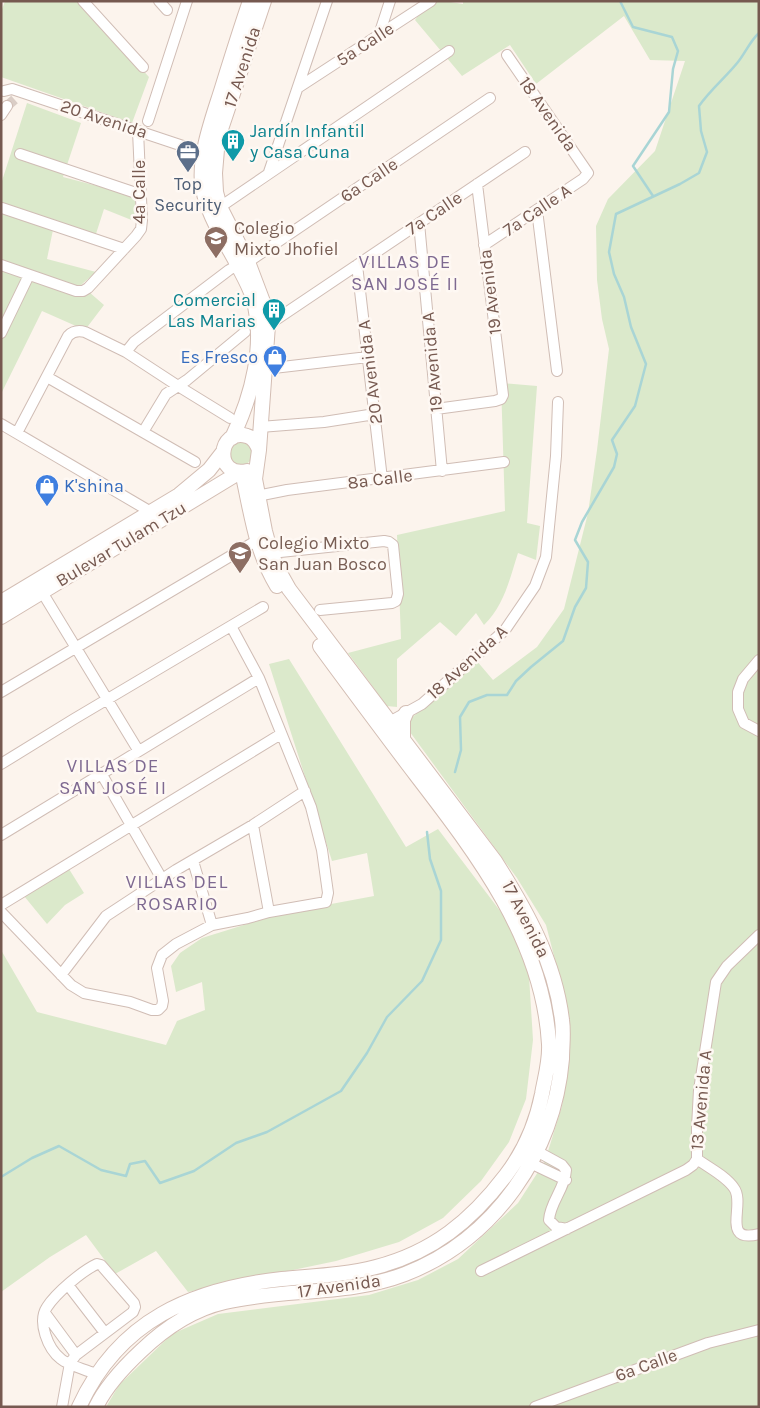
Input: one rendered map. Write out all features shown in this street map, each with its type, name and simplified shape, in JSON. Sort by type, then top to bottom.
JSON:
[{"type":"main road","name":"17 Avenida","points":[[79,1407],[96,1374],[118,1348],[141,1328],[184,1302],[225,1289],[246,1285],[360,1270],[401,1259],[447,1236],[473,1214],[528,1155],[547,1068],[549,1046],[543,1004],[530,954],[517,925],[486,871],[289,589],[271,553],[257,496],[255,479],[268,325],[263,300],[243,264],[208,209],[202,183],[207,137],[250,1]]},
{"type":"main road","name":"17 Avenida","points":[[232,438],[248,400],[254,375],[258,331],[252,297],[243,264],[220,207],[216,192],[215,173],[218,138],[264,1]]},
{"type":"main road","points":[[243,435],[249,437],[257,445],[258,456],[248,470],[241,472],[229,467],[223,458],[224,446],[232,438],[243,435]]},
{"type":"main road","name":"Bulevar Tulam Tzu","points":[[39,586],[179,495],[209,470],[223,452]]},
{"type":"main road","name":"17 Avenida","points":[[96,1407],[122,1372],[152,1341],[177,1323],[201,1311],[223,1302],[247,1298],[356,1287],[405,1274],[446,1254],[496,1211],[528,1155],[547,1129],[555,1104],[561,1065],[562,1021],[551,971],[534,928],[517,895],[495,861],[402,739],[385,725],[283,595],[266,566],[256,542],[241,472]]},
{"type":"main road","name":"Bulevar Tulam Tzu","points":[[1,617],[8,603],[241,472]]},
{"type":"main road","points":[[402,739],[406,713]]},
{"type":"street","points":[[83,1],[143,67]]},
{"type":"street","points":[[160,1],[167,10]]},
{"type":"street","points":[[148,122],[187,1]]},
{"type":"street","points":[[270,172],[327,1]]},
{"type":"street","points":[[379,35],[390,1]]},
{"type":"street","name":"5a Calle","points":[[299,87],[431,1]]},
{"type":"street","points":[[220,207],[449,51]]},
{"type":"street","name":"18 Avenida","points":[[507,55],[588,173]]},
{"type":"street","name":"20 Avenida","points":[[4,91],[10,88],[8,106],[138,131],[204,153]]},
{"type":"street","name":"6a Calle","points":[[126,352],[134,342],[221,276],[243,264],[490,98]]},
{"type":"street","name":"4a Calle","points":[[29,275],[76,290],[88,288],[141,229],[138,131]]},
{"type":"street","name":"7a Calle","points":[[268,325],[525,152]]},
{"type":"street","points":[[20,154],[136,193],[141,193]]},
{"type":"street","name":"7a Calle A","points":[[484,245],[583,179],[588,173]]},
{"type":"street","name":"19 Avenida","points":[[436,409],[501,399],[503,395],[477,184]]},
{"type":"street","points":[[2,208],[124,249]]},
{"type":"street","points":[[537,210],[558,371]]},
{"type":"street","name":"19 Avenida A","points":[[419,223],[442,470]]},
{"type":"street","points":[[1,265],[29,275],[2,329]]},
{"type":"street","name":"20 Avenida A","points":[[357,265],[382,479]]},
{"type":"street","points":[[17,433],[68,336],[76,331],[85,332],[126,352],[230,418]]},
{"type":"street","points":[[143,432],[166,394],[245,332]]},
{"type":"street","points":[[265,369],[368,357]]},
{"type":"street","points":[[46,377],[195,462]]},
{"type":"street","name":"18 Avenida A","points":[[385,725],[422,704],[505,630],[535,586],[546,557],[556,456],[558,402]]},
{"type":"street","points":[[260,427],[324,422],[375,414]]},
{"type":"street","points":[[1,424],[151,512]]},
{"type":"street","name":"8a Calle","points":[[257,496],[287,490],[504,462]]},
{"type":"street","points":[[271,553],[384,541],[393,545],[398,594],[396,600],[392,603],[320,610]]},
{"type":"street","points":[[1,692],[256,542]]},
{"type":"street","points":[[39,586],[138,750]]},
{"type":"street","points":[[1,764],[263,607]]},
{"type":"street","points":[[1,912],[71,985],[84,993],[130,1002],[152,1010],[158,1010],[162,1006],[163,1001],[157,968],[162,955],[176,944],[212,925],[326,902],[328,893],[322,850],[311,807],[258,678],[231,626]]},
{"type":"street","points":[[759,660],[743,679],[738,692],[738,709],[744,723],[759,731]]},
{"type":"street","points":[[1,835],[258,678]]},
{"type":"street","points":[[1,905],[281,734]]},
{"type":"street","points":[[101,773],[162,879]]},
{"type":"street","points":[[60,975],[106,916],[162,879],[254,825],[305,791]]},
{"type":"street","points":[[254,825],[269,912]]},
{"type":"street","points":[[193,861],[212,925]]},
{"type":"street","name":"13 Avenida A","points":[[481,1271],[693,1165],[697,1159],[699,1090],[716,982],[727,966],[759,934]]},
{"type":"street","points":[[528,1155],[566,1180],[550,1210],[550,1220],[556,1227],[567,1229]]},
{"type":"street","points":[[697,1159],[736,1189],[738,1200],[736,1226],[739,1232],[748,1236],[759,1234]]},
{"type":"street","points":[[101,1265],[134,1303],[135,1307],[133,1312],[73,1359],[63,1361],[55,1354],[48,1341],[43,1321],[44,1313],[47,1307],[68,1285],[94,1266],[101,1265]]},
{"type":"street","points":[[68,1285],[105,1333]]},
{"type":"street","points":[[44,1313],[73,1359],[96,1374]]},
{"type":"street","name":"6a Calle","points":[[536,1407],[708,1343],[759,1330]]},
{"type":"street","points":[[62,1407],[73,1359]]},
{"type":"green space","points":[[5,1],[78,1],[149,77],[132,123],[1,77],[1,12]]},
{"type":"green space","points":[[429,1],[463,4],[463,1],[759,1],[759,1407],[106,1407],[119,1385],[172,1334],[218,1314],[369,1295],[418,1280],[458,1259],[518,1203],[545,1161],[562,1106],[566,1083],[569,1032],[561,983],[546,925],[517,878],[407,728],[410,719],[476,660],[493,680],[537,647],[564,609],[588,513],[609,349],[602,319],[597,280],[596,226],[608,199],[655,151],[685,61],[650,60],[624,16],[536,84],[510,45],[462,76],[415,20]]},
{"type":"green space","points":[[27,103],[81,123],[63,177],[136,196],[134,221],[104,209],[94,240],[54,225],[47,259],[96,272],[81,285],[104,305],[85,330],[42,311],[1,394],[1,184]]},
{"type":"green space","points":[[501,383],[537,386],[527,523],[540,526],[536,560],[518,553],[509,582],[497,609],[484,625],[476,613],[456,636],[440,622],[397,659],[397,707],[387,706],[348,653],[401,639],[397,535],[505,511]]},
{"type":"green space","points":[[241,441],[246,442],[252,448],[252,458],[246,464],[241,465],[236,464],[230,458],[229,453],[230,448],[236,442]]},
{"type":"green space","points":[[289,659],[406,847],[438,829],[510,924],[529,976],[533,1040],[526,1099],[509,1142],[481,1181],[443,1218],[399,1242],[336,1261],[188,1292],[156,1251],[115,1274],[86,1235],[50,1257],[1,1292],[1,950],[37,1012],[166,1045],[177,1021],[205,1010],[202,982],[176,992],[171,966],[180,953],[202,938],[283,913],[374,896],[367,853],[332,861],[269,664]]},
{"type":"green space","points":[[69,869],[84,893],[65,905],[47,924],[24,896]]},
{"type":"waterway","points":[[620,1],[633,27],[672,37],[678,51],[673,69],[669,112],[633,166],[653,196]]},
{"type":"waterway","points":[[455,772],[461,750],[460,717],[469,702],[487,695],[507,695],[516,681],[563,641],[575,607],[586,588],[588,562],[575,540],[582,522],[614,467],[617,454],[612,440],[635,406],[646,364],[631,327],[624,297],[614,274],[609,252],[616,214],[699,173],[707,152],[701,131],[699,106],[738,62],[759,33]]},
{"type":"waterway","points":[[1,1177],[32,1158],[59,1146],[101,1170],[126,1176],[130,1164],[145,1161],[160,1183],[194,1171],[236,1143],[267,1132],[341,1091],[367,1053],[387,1017],[422,981],[441,940],[441,891],[430,859],[427,832]]},
{"type":"tunnel","points":[[7,106],[15,99]]},
{"type":"place","name":"Jardín Infantil y Casa Cuna","points":[[233,162]]},
{"type":"place","name":"Top Security","points":[[188,173]]},
{"type":"place","name":"Colegio Mixto Jhofiel","points":[[216,259]]},
{"type":"place","name":"Comercial Las Marias","points":[[274,331]]},
{"type":"place","name":"Es Fresco","points":[[275,378]]},
{"type":"place","name":"K'shina","points":[[47,507]]},
{"type":"place","name":"Colegio Mixto San Juan Bosco","points":[[240,574]]},
{"type":"district","name":"VILLAS DE SAN JOSÉ II","points":[[405,273]]},
{"type":"district","name":"VILLAS DE SAN JOSÉ II","points":[[113,777]]},
{"type":"district","name":"VILLAS DEL ROSARIO","points":[[177,893]]}]
